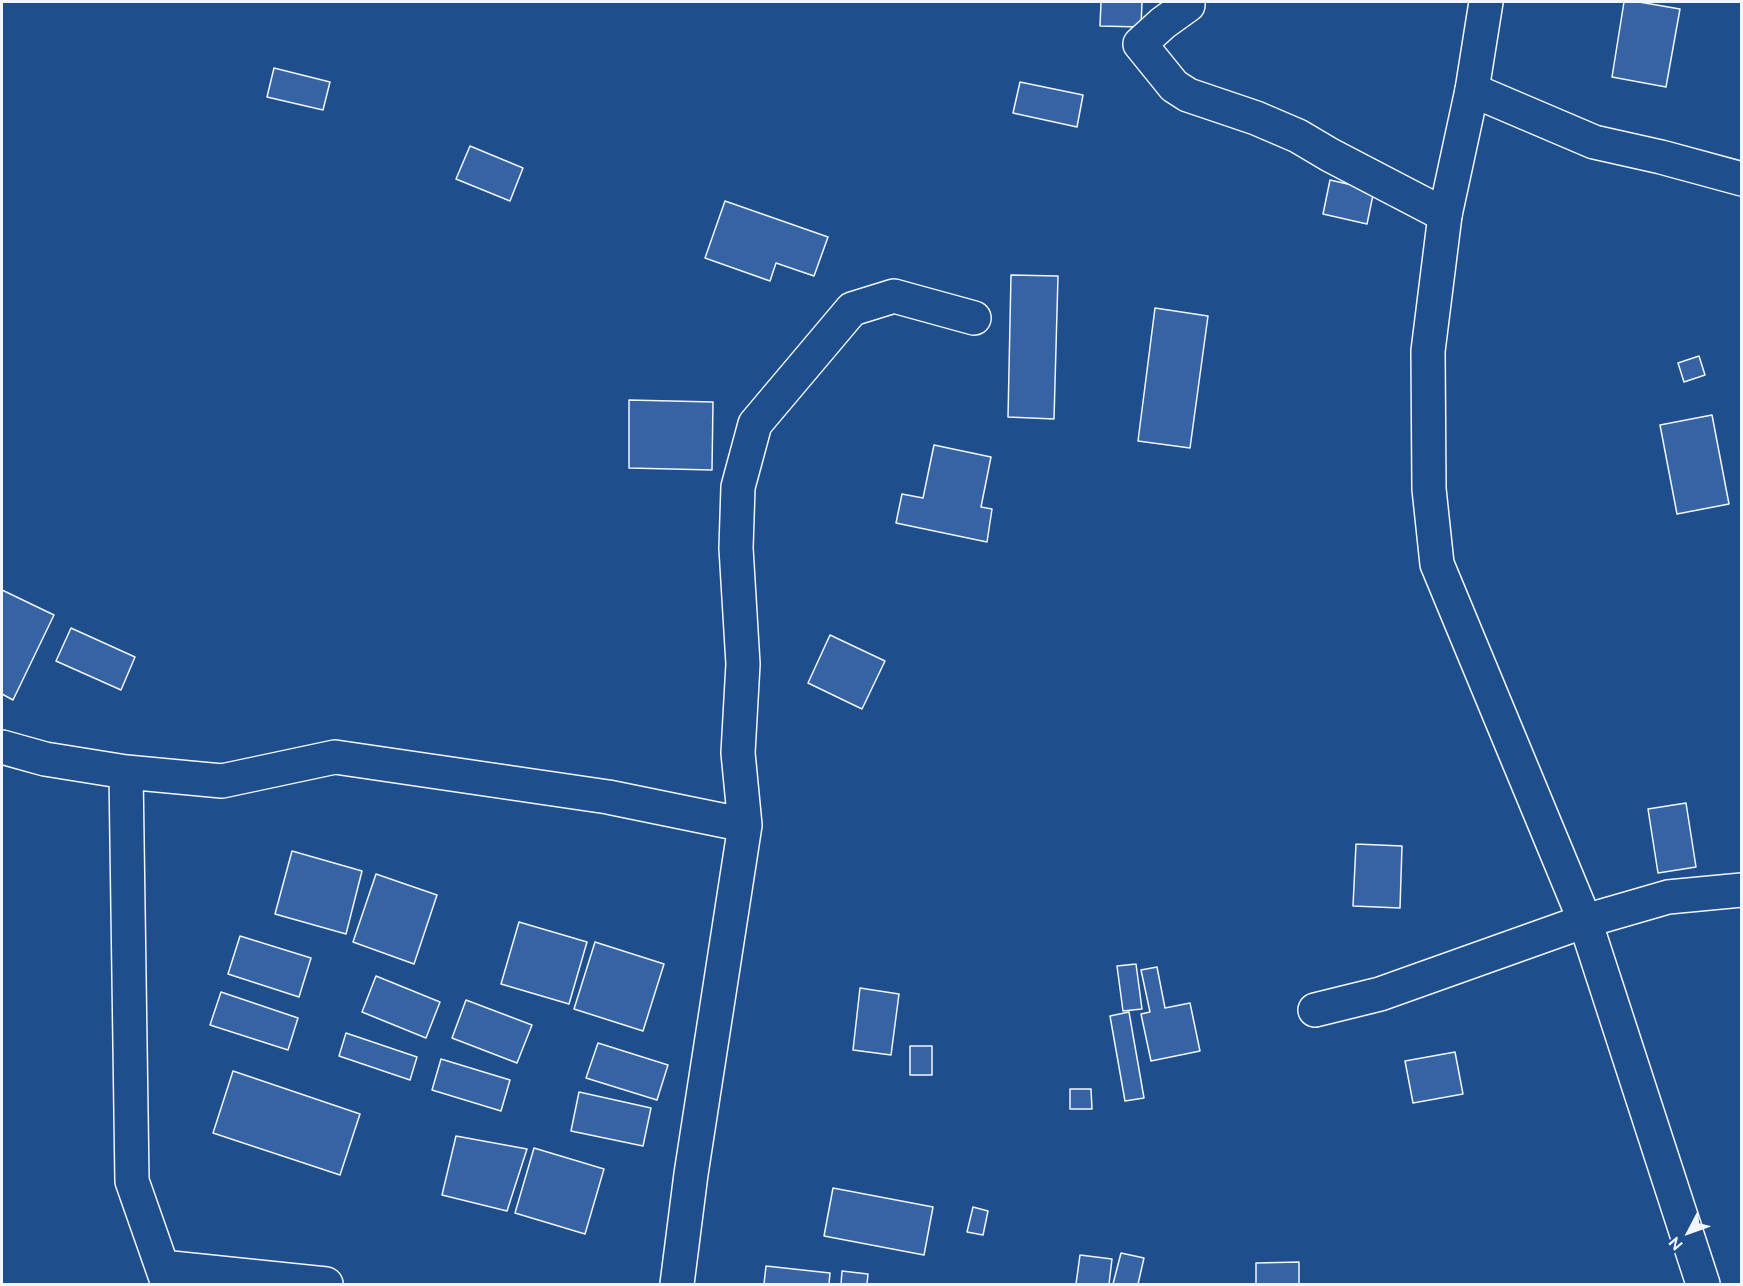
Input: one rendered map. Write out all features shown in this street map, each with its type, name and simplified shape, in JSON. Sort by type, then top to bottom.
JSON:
[{"type":"main road","points":[[1188,2],[1188,5],[1140,44],[1174,86],[1188,95],[1256,118],[1298,136],[1445,215]]},
{"type":"main road","points":[[1486,2],[1472,90],[1445,215],[1428,351],[1429,489],[1437,564],[1585,921],[1703,1284]]},
{"type":"main road","points":[[1472,90],[1594,142],[1742,179]]},
{"type":"main road","points":[[677,1284],[691,1174],[745,825],[738,753],[743,664],[736,549],[738,487],[755,424],[852,309],[894,296],[974,318]]},
{"type":"main road","points":[[2,747],[45,759],[126,772],[222,781],[335,757],[608,797],[745,825]]},
{"type":"main road","points":[[126,772],[132,1181],[165,1276],[326,1284]]},
{"type":"main road","points":[[1315,1010],[1380,994],[1585,921],[1668,897],[1742,890]]},
{"type":"building","points":[[1101,2],[1142,2],[1141,27],[1100,26]]},
{"type":"building","points":[[1624,2],[1639,2],[1680,9],[1666,87],[1612,77]]},
{"type":"building","points":[[274,68],[330,82],[323,110],[267,97]]},
{"type":"building","points":[[1020,82],[1083,95],[1077,127],[1013,113]]},
{"type":"building","points":[[470,146],[523,168],[510,201],[456,179]]},
{"type":"building","points":[[1330,180],[1374,190],[1367,224],[1323,214]]},
{"type":"building","points":[[725,201],[828,237],[814,276],[776,263],[770,281],[705,258]]},
{"type":"building","points":[[1011,275],[1058,276],[1054,419],[1008,417]]},
{"type":"building","points":[[1155,308],[1208,316],[1190,448],[1138,441]]},
{"type":"building","points":[[1699,356],[1705,375],[1684,382],[1678,363]]},
{"type":"building","points":[[629,400],[713,402],[712,470],[629,468]]},
{"type":"building","points":[[1712,415],[1729,504],[1677,514],[1660,425]]},
{"type":"building","points":[[934,445],[991,457],[981,507],[992,509],[987,542],[896,523],[902,494],[923,498]]},
{"type":"building","points":[[2,590],[54,615],[13,700],[2,694]]},
{"type":"building","points":[[71,628],[135,657],[121,690],[56,661]]},
{"type":"building","points":[[830,635],[885,661],[862,709],[808,683]]},
{"type":"building","points":[[1686,803],[1696,867],[1658,873],[1648,809]]},
{"type":"building","points":[[1356,844],[1402,846],[1400,908],[1353,906]]},
{"type":"building","points":[[292,851],[362,871],[346,934],[275,914]]},
{"type":"building","points":[[376,874],[437,895],[414,964],[353,942]]},
{"type":"building","points":[[519,922],[587,942],[569,1004],[501,984]]},
{"type":"building","points":[[240,936],[311,958],[299,997],[228,974]]},
{"type":"building","points":[[595,942],[664,964],[643,1031],[574,1009]]},
{"type":"building","points":[[1136,964],[1142,1009],[1123,1011],[1117,966]]},
{"type":"building","points":[[1157,967],[1165,1008],[1190,1003],[1200,1051],[1151,1061],[1141,1014],[1150,1012],[1141,970]]},
{"type":"building","points":[[376,976],[440,1002],[426,1038],[362,1012]]},
{"type":"building","points":[[860,988],[899,994],[891,1055],[853,1050]]},
{"type":"building","points":[[221,992],[298,1018],[288,1050],[210,1025]]},
{"type":"building","points":[[466,1000],[532,1025],[517,1063],[452,1038]]},
{"type":"building","points":[[1129,1012],[1144,1098],[1125,1101],[1110,1016]]},
{"type":"building","points":[[346,1033],[417,1057],[410,1080],[339,1056]]},
{"type":"building","points":[[598,1043],[668,1065],[657,1100],[586,1078]]},
{"type":"building","points":[[910,1046],[932,1046],[932,1075],[910,1075]]},
{"type":"building","points":[[1455,1052],[1463,1094],[1413,1103],[1405,1061]]},
{"type":"building","points":[[441,1059],[510,1080],[501,1111],[432,1090]]},
{"type":"building","points":[[233,1071],[360,1114],[340,1175],[213,1133]]},
{"type":"building","points":[[1070,1089],[1091,1089],[1092,1109],[1070,1109]]},
{"type":"building","points":[[579,1092],[651,1108],[643,1146],[571,1131]]},
{"type":"building","points":[[456,1136],[527,1149],[507,1211],[442,1195]]},
{"type":"building","points":[[534,1148],[604,1169],[585,1234],[515,1213]]},
{"type":"building","points":[[833,1188],[933,1207],[924,1255],[824,1236]]},
{"type":"building","points":[[973,1207],[988,1211],[983,1235],[967,1232]]},
{"type":"building","points":[[1121,1253],[1144,1258],[1138,1284],[1113,1284]]},
{"type":"building","points":[[1080,1255],[1112,1259],[1109,1284],[1076,1284]]},
{"type":"building","points":[[1299,1262],[1299,1284],[1256,1284],[1256,1263]]},
{"type":"building","points":[[766,1266],[830,1273],[829,1284],[764,1284]]},
{"type":"building","points":[[842,1271],[868,1274],[867,1284],[841,1284]]}]
